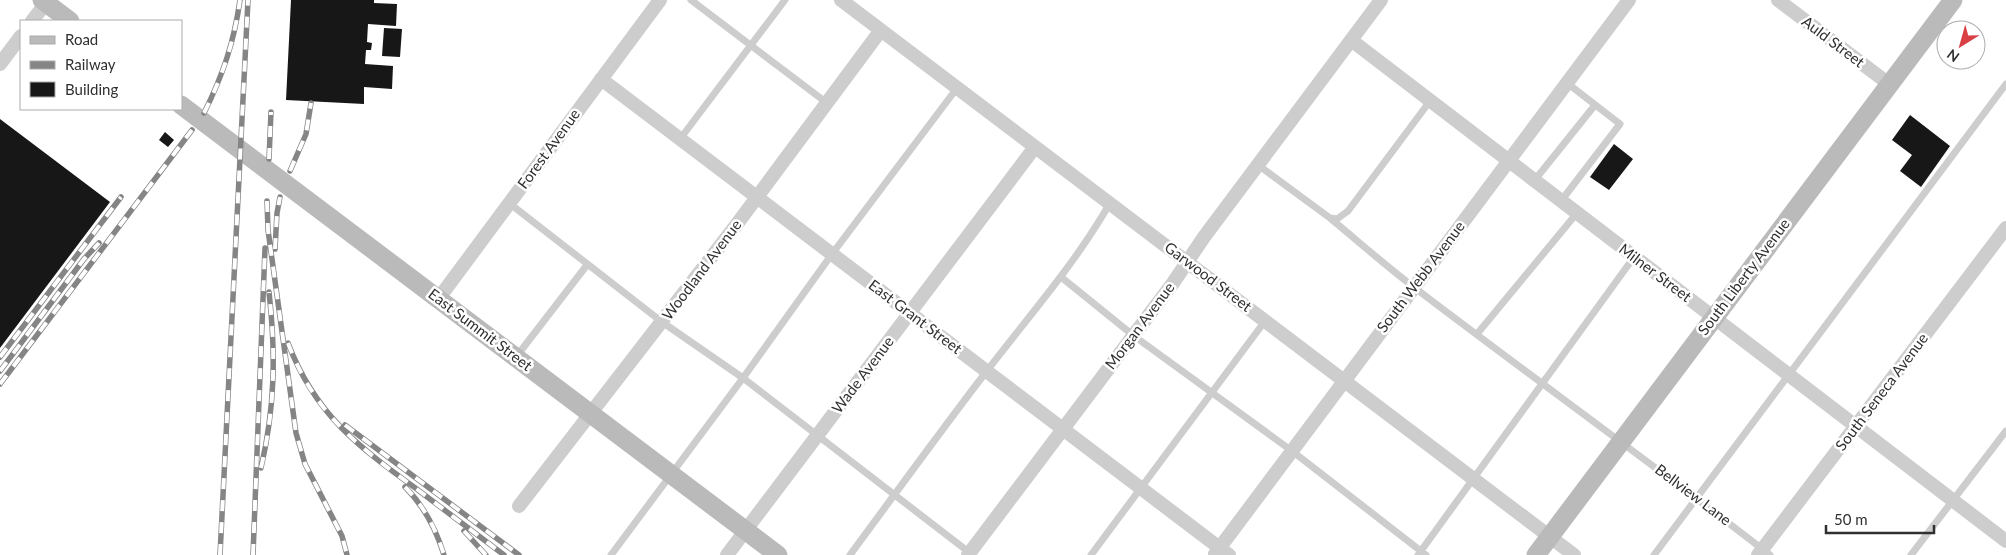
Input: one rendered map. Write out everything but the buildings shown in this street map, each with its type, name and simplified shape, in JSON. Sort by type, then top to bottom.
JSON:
[{"type":"street","name":"Forest Avenue","points":[[439,298],[660,0]]},
{"type":"street","name":"Garwood Street","points":[[842,0],[1574,555]]},
{"type":"street","name":"Morgan Avenue","points":[[970,554],[1134,336],[1258,165],[1382,0]]},
{"type":"street","name":"South Webb Avenue","points":[[1221,553],[1344,380],[1629,0]]},
{"type":"street","name":"Auld Street","points":[[1778,0],[1889,84]]},
{"type":"street","name":"South Liberty Avenue","points":[[1536,555],[1954,0]]},
{"type":"street","points":[[33,20],[44,2],[69,20]]},
{"type":"street","name":"Woodland Avenue","points":[[519,506],[592,414],[757,198],[881,30]]},
{"type":"street","points":[[0,64],[20,37]]},
{"type":"street","name":"Milner Street","points":[[1352,40],[2006,541]]},
{"type":"street","name":"East Grant Street","points":[[601,80],[987,371],[1140,488],[1221,553]]},
{"type":"street","name":"East Summit Street","points":[[182,106],[778,555]]},
{"type":"street","name":"Wade Avenue","points":[[727,555],[1035,147]]},
{"type":"street","name":"South Seneca Avenue","points":[[1764,553],[1856,426],[2006,228]]},
{"type":"lane","points":[[691,0],[827,103]]},
{"type":"lane","points":[[680,139],[785,0]]},
{"type":"lane","points":[[1561,201],[1620,124],[1566,83]]},
{"type":"lane","points":[[1654,555],[2006,84]]},
{"type":"lane","points":[[611,555],[743,378],[832,254],[957,88]]},
{"type":"lane","points":[[1330,218],[1337,219],[1348,211],[1430,101]]},
{"type":"lane","points":[[1534,181],[1595,105]]},
{"type":"lane","name":"Bellview Lane","points":[[1258,165],[1330,218],[1414,287],[1476,334],[1621,443],[1698,498],[1764,553]]},
{"type":"lane","points":[[509,203],[662,322],[743,378],[970,554]]},
{"type":"lane","points":[[850,555],[987,371],[1061,277],[1110,204]]},
{"type":"lane","points":[[1476,334],[1577,214]]},
{"type":"lane","points":[[1061,277],[1134,336],[1292,451],[1421,554],[1472,478],[1634,257]]},
{"type":"lane","points":[[516,357],[587,265]]},
{"type":"lane","points":[[1091,555],[1265,321]]},
{"type":"lane","points":[[1911,555],[2006,430]]},
{"type":"railway","points":[[204,113],[227,58],[235,30],[240,0]]},
{"type":"railway","points":[[220,555],[248,0]]},
{"type":"railway","points":[[290,171],[306,134],[311,103]]},
{"type":"railway","points":[[269,159],[271,112]]},
{"type":"railway","points":[[0,384],[192,130]]},
{"type":"railway","points":[[0,357],[121,197]]},
{"type":"railway","points":[[275,249],[280,197]]},
{"type":"railway","points":[[267,201],[268,230],[296,433],[305,464],[342,536],[347,555]]},
{"type":"railway","points":[[0,371],[84,259],[99,243]]},
{"type":"railway","points":[[253,555],[265,248]]},
{"type":"railway","points":[[261,468],[272,402],[273,337],[269,292]]},
{"type":"railway","points":[[288,343],[311,390],[325,410],[358,444],[504,555]]},
{"type":"railway","points":[[345,425],[519,555]]},
{"type":"railway","points":[[405,487],[429,518],[444,555]]},
{"type":"railway","points":[[464,531],[486,555]]}]
